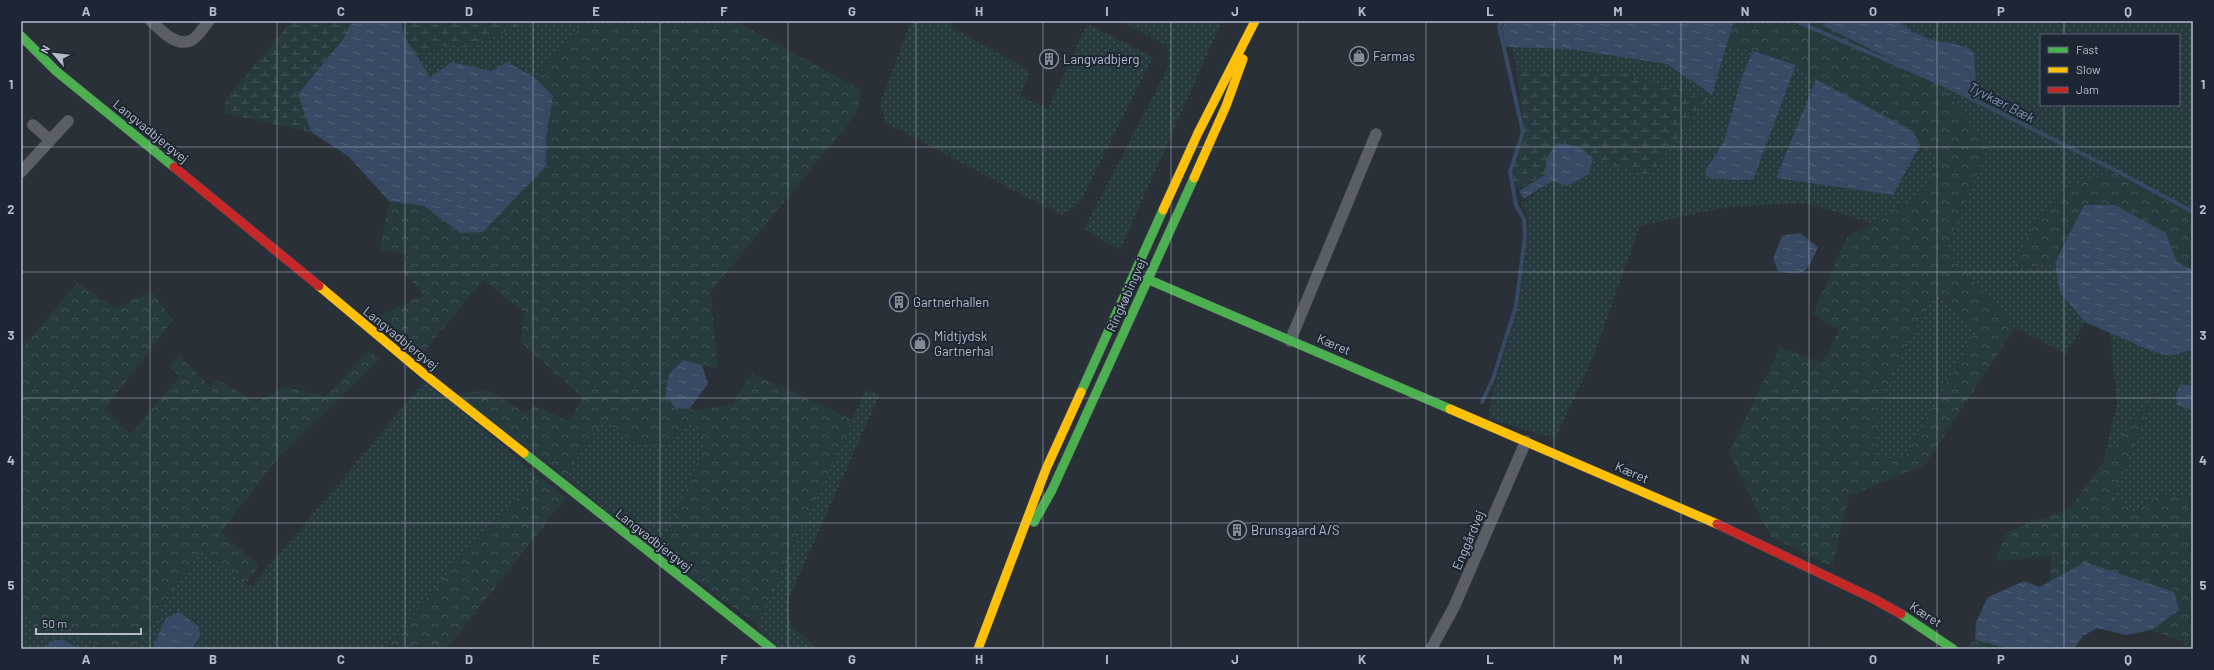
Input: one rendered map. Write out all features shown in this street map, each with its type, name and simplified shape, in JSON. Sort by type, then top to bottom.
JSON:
[{"type":"street","points":[[151,21],[170,38],[182,43],[192,40],[209,21]]},
{"type":"street","name":"Ringkøbingvej","points":[[978,649],[993,607],[1056,448],[1198,133],[1221,85],[1250,33],[1255,21]]},
{"type":"street","name":"Ringkøbingvej","points":[[1012,562],[1052,490],[1226,106],[1241,65],[1250,33]]},
{"type":"street","name":"Langvadbjergvej","points":[[21,36],[56,71],[89,99],[170,163],[424,374],[772,649]]},
{"type":"street","points":[[21,172],[68,121]]},
{"type":"street","points":[[33,124],[50,140]]},
{"type":"street","points":[[1290,341],[1376,134]]},
{"type":"street","name":"Kæret","points":[[1147,280],[1715,523],[1872,598],[1915,622],[1953,649]]},
{"type":"street","name":"Enggårdvej","points":[[1431,649],[1454,608],[1526,441]]},
{"type":"street","name":"Ringkøbingvej","points":[[969,649],[993,607]]},
{"type":"green space","points":[[292,21],[352,21],[344,38],[298,93],[311,132],[224,113],[226,99]]},
{"type":"green space","points":[[401,21],[533,21],[467,47],[448,44],[416,58],[404,36]]},
{"type":"green space","points":[[533,21],[586,21],[535,78],[507,62],[491,71],[452,62],[430,77],[416,58],[448,44],[467,47]]},
{"type":"green space","points":[[586,21],[736,21],[861,90],[857,113],[711,291],[717,368],[684,360],[669,374],[666,396],[676,408],[700,410],[732,404],[752,373],[853,420],[757,624],[659,554],[706,443],[692,420],[668,445],[635,443],[603,420],[565,477],[457,394],[488,390],[525,413],[536,406],[568,421],[583,397],[521,343],[524,312],[483,280],[418,359],[371,320],[424,295],[402,270],[408,254],[380,250],[389,201],[424,206],[460,233],[546,166],[546,138],[553,96],[535,78]]},
{"type":"green space","points":[[911,21],[953,21],[951,27],[1030,71],[1020,96],[1048,109],[1087,24],[1153,57],[1079,204],[1061,215],[886,123],[880,104]]},
{"type":"green space","points":[[1120,21],[1222,21],[1120,250],[1084,229],[1167,69],[1168,46]]},
{"type":"green space","points":[[1730,21],[1815,21],[1942,84],[1988,148],[1946,249],[2015,328],[1925,465],[1849,496],[1832,567],[1770,536],[1729,453],[1780,347],[1822,363],[1839,330],[1813,314],[1847,237],[1925,192],[1939,156],[1920,145],[1913,131],[1816,79],[1796,65],[1753,51],[1722,45]],"holes":[[[1934,293],[1977,330],[1905,458],[1876,458],[1879,401]]]},
{"type":"green space","points":[[1815,21],[2193,21],[2193,211],[2113,169],[2013,270],[2055,263],[2060,293],[2085,322],[2066,354],[2015,328],[1946,249],[1988,147]]},
{"type":"green space","points":[[1509,32],[1722,45],[1753,51],[1742,76],[1724,141],[1710,162],[1753,180],[1796,65],[1816,79],[1776,178],[1893,195],[1920,145],[1939,156],[1925,192],[1872,223],[1806,203],[1726,207],[1640,226],[1592,360],[1555,439],[1489,418],[1491,399],[1520,299],[1528,216],[1520,204],[1552,181],[1546,159],[1514,191],[1512,168],[1525,135],[1517,70]]},
{"type":"green space","points":[[1517,70],[1626,74],[1707,100],[1649,176],[1593,159],[1581,147],[1546,159],[1546,174],[1514,191],[1512,168],[1525,135]]},
{"type":"green space","points":[[2113,169],[2193,212],[2193,270],[2177,263],[2166,233],[2084,205],[2055,263],[2012,270],[2033,225],[2060,191]]},
{"type":"green space","points":[[77,283],[115,308],[152,292],[173,320],[104,410],[131,434],[180,376],[170,368],[179,355],[211,388],[216,379],[256,402],[286,387],[325,397],[369,351],[380,359],[278,458],[221,532],[259,565],[245,585],[202,549],[134,649],[103,649],[69,626],[36,626],[21,609],[21,350]]},
{"type":"green space","points":[[1933,293],[1977,330],[1905,458],[1876,458],[1879,401]]},
{"type":"green space","points":[[2110,333],[2151,351],[2171,356],[2193,349],[2193,499],[2161,493],[2135,512],[2112,498],[2156,391],[2103,463],[2117,404]]},
{"type":"green space","points":[[426,380],[539,477],[462,555],[386,649],[351,649],[348,647],[347,649],[134,649],[202,549],[245,585],[252,586]]},
{"type":"green space","points":[[2157,388],[2113,498],[2135,512],[2161,493],[2193,499],[2193,649],[2182,649],[2184,642],[2151,630],[2179,610],[2085,562],[2049,582],[2052,556],[1995,561],[2007,532],[2070,508]]},
{"type":"green space","points":[[866,389],[879,396],[788,600],[790,624],[817,649],[781,648],[768,641],[762,634],[757,624]]},
{"type":"green space","points":[[603,419],[635,443],[692,419],[706,443],[659,554],[565,477]]},
{"type":"green space","points":[[539,477],[566,498],[446,649],[386,649],[462,555]]},
{"type":"green space","points":[[21,609],[36,626],[69,626],[103,649],[21,649]]},
{"type":"green space","points":[[1975,640],[2012,649],[1964,649]]},
{"type":"water","points":[[352,21],[401,21],[404,36],[430,77],[452,62],[491,71],[507,62],[535,78],[553,96],[546,138],[546,166],[483,232],[460,233],[424,206],[389,201],[348,156],[311,132],[298,94],[344,38]]},
{"type":"water","points":[[1505,21],[1736,21],[1733,23],[1712,95],[1667,64],[1570,49],[1506,47],[1502,29]]},
{"type":"water","points":[[1830,21],[1898,21],[1923,37],[1960,45],[1970,49],[1974,53],[1977,102],[1822,25]]},
{"type":"water","points":[[1753,51],[1796,65],[1753,180],[1711,179],[1706,176],[1705,171],[1724,141],[1742,76]]},
{"type":"water","points":[[1816,79],[1913,131],[1920,145],[1893,195],[1776,178]]},
{"type":"water","points":[[1557,143],[1581,147],[1593,159],[1588,175],[1567,186],[1552,181],[1524,199],[1519,191],[1546,174],[1546,159]]},
{"type":"water","points":[[2084,205],[2115,205],[2166,233],[2177,262],[2193,270],[2193,349],[2171,356],[2151,351],[2085,322],[2060,293],[2055,263]]},
{"type":"water","points":[[1800,233],[1818,247],[1811,263],[1808,268],[1800,273],[1778,271],[1773,259],[1782,236]]},
{"type":"water","points":[[683,360],[702,365],[708,384],[689,409],[676,408],[665,396],[669,374]]},
{"type":"water","points":[[2181,384],[2193,386],[2193,410],[2177,405],[2176,393]]},
{"type":"water","points":[[2085,562],[2174,592],[2179,610],[2151,630],[2126,635],[2097,628],[2083,636],[2074,649],[2012,649],[1975,640],[1976,622],[1988,597],[2024,581],[2040,587]]},
{"type":"water","points":[[180,612],[199,627],[200,636],[192,649],[152,649],[166,618]]},
{"type":"water","points":[[54,640],[64,640],[80,649],[41,649]]},
{"type":"waterway","points":[[1482,402],[1493,379],[1516,306],[1525,236],[1524,219],[1516,205],[1510,172],[1523,132],[1499,26],[1503,21]]},
{"type":"waterway","name":"Tyvkær Bæk","points":[[1796,21],[1942,84],[2113,169],[2193,212]]},
{"type":"traffic: fast","points":[[21,36],[56,71],[174,167]]},
{"type":"traffic: fast","points":[[1034,522],[1052,490],[1194,178]]},
{"type":"traffic: fast","points":[[1081,392],[1163,210]]},
{"type":"traffic: fast","points":[[1147,279],[1450,409]]},
{"type":"traffic: fast","points":[[524,453],[772,649]]},
{"type":"traffic: fast","points":[[1901,614],[1953,649]]},
{"type":"traffic: slow","points":[[1163,210],[1198,133],[1255,21]]},
{"type":"traffic: slow","points":[[1194,178],[1226,106],[1243,59]]},
{"type":"traffic: slow","points":[[319,286],[424,374],[524,453]]},
{"type":"traffic: slow","points":[[978,649],[1046,469],[1081,392]]},
{"type":"traffic: slow","points":[[1450,409],[1717,524]]},
{"type":"traffic: jam","points":[[174,167],[319,286]]},
{"type":"traffic: jam","points":[[1717,524],[1872,598],[1901,614]]},
{"type":"place","name":"Farmas","points":[[1359,56]]},
{"type":"place","name":"Langvadbjerg","points":[[1049,59]]},
{"type":"place","name":"Gartnerhallen","points":[[899,302]]},
{"type":"place","name":"Midtjydsk Gartnerhal","points":[[920,343]]},
{"type":"place","name":"Brunsgaard A/S","points":[[1237,530]]}]
